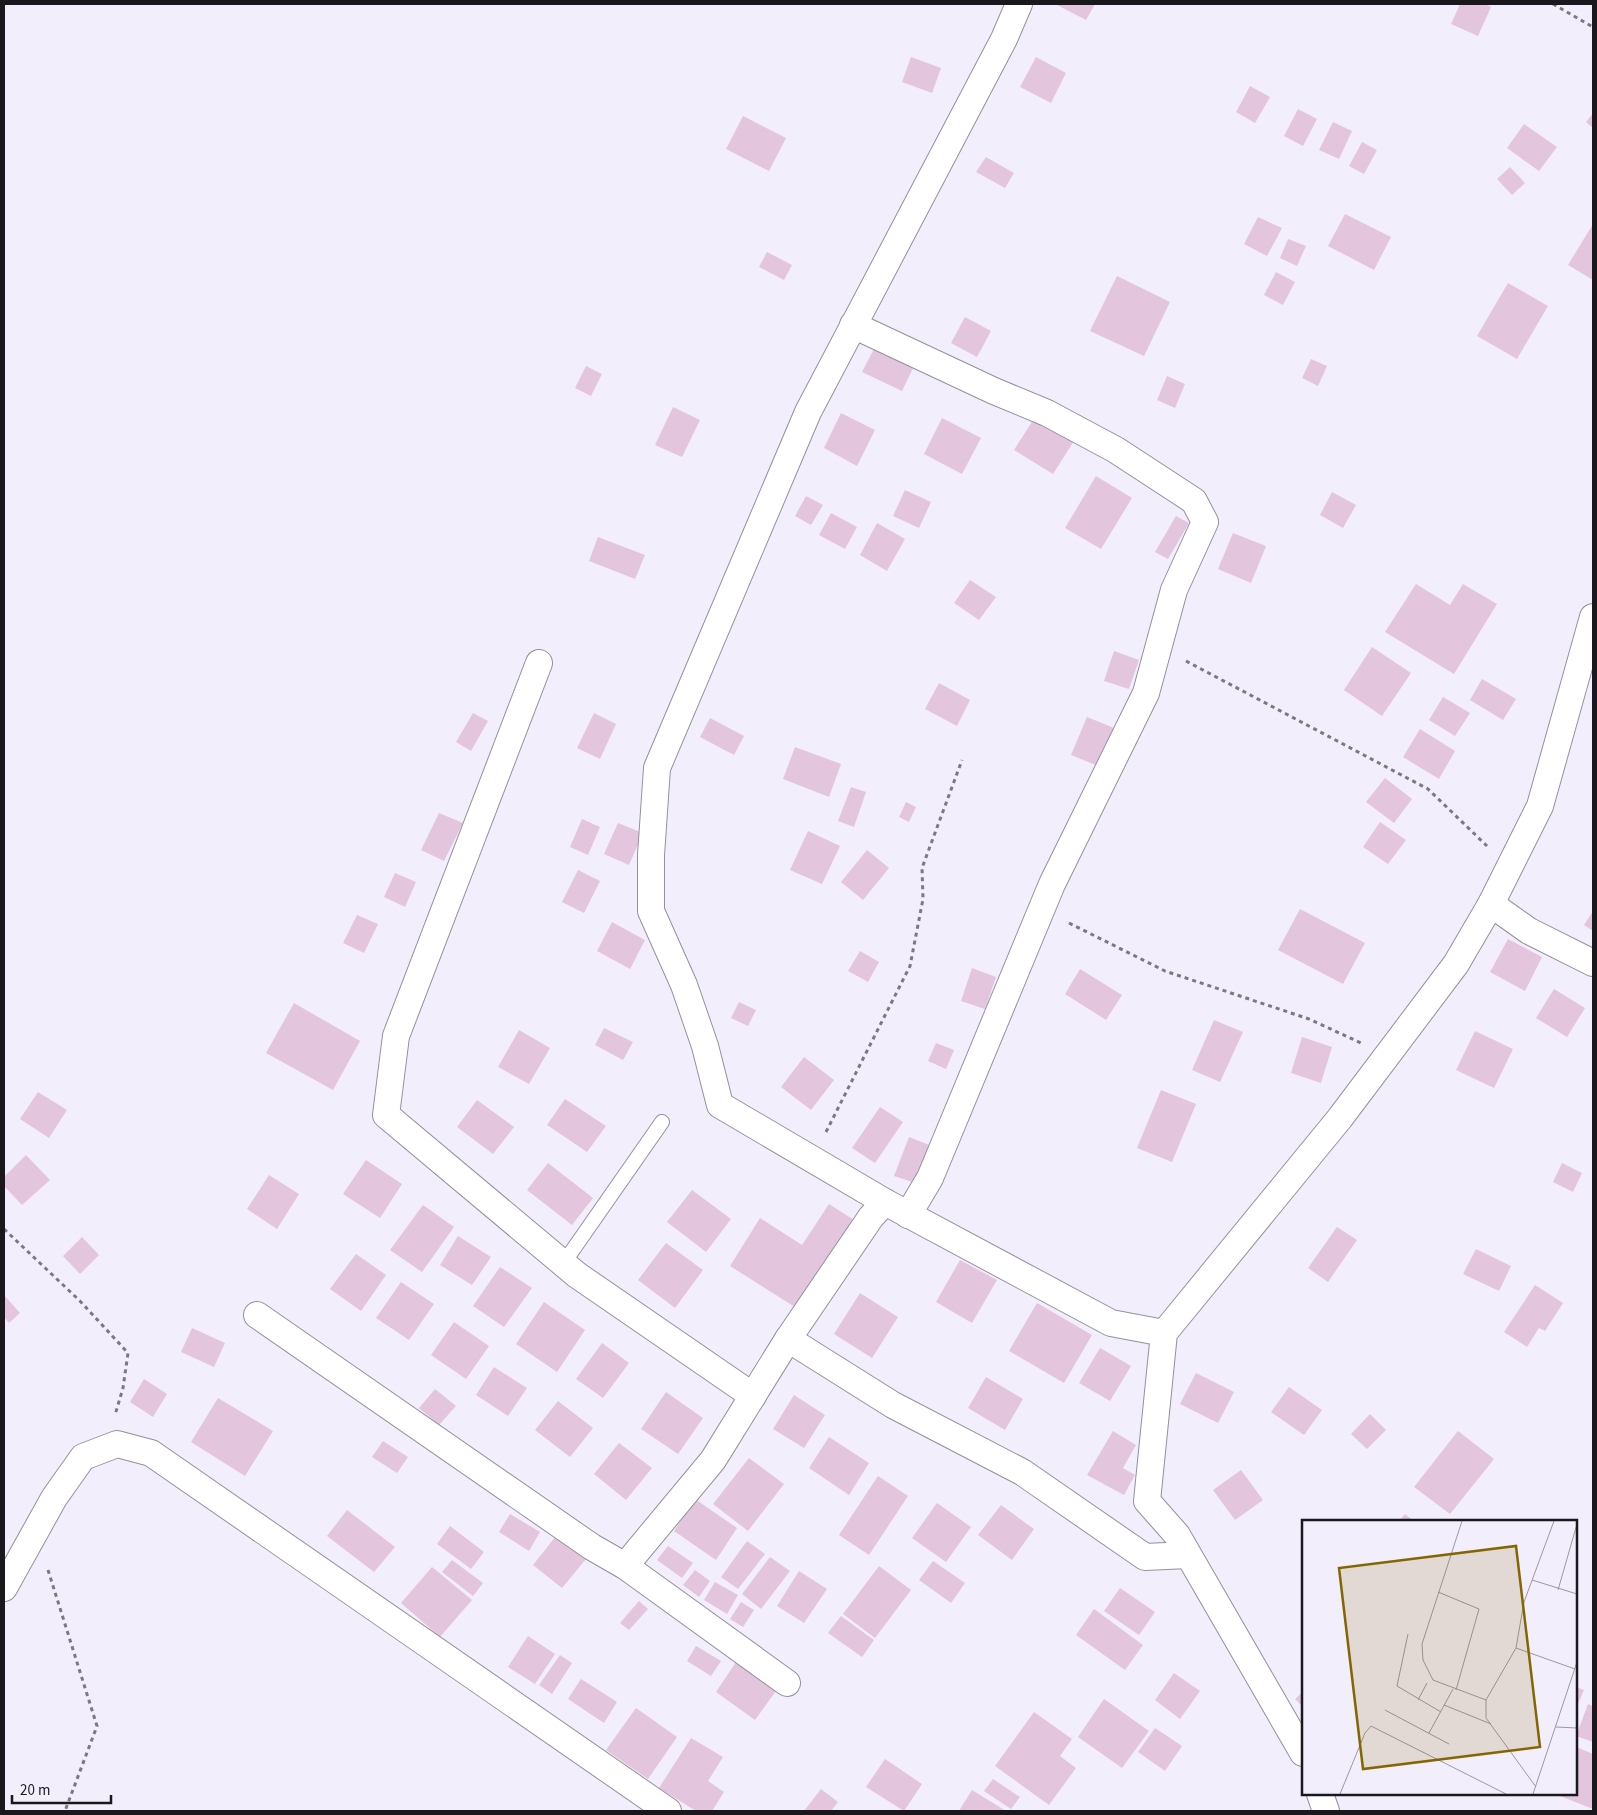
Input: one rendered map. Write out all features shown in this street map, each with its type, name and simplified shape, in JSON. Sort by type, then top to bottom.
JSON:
[{"type":"street","points":[[1019,4],[1004,39],[808,412],[657,768],[651,911],[684,985],[705,1046],[720,1105],[908,1215],[1111,1323],[1164,1333]]},
{"type":"street","points":[[853,325],[994,391],[1047,412],[1116,450],[1194,501],[1205,522],[1174,590],[1146,693],[1042,909],[930,1178],[908,1215]]},
{"type":"street","points":[[1302,1751],[1177,1535],[1147,1501],[1164,1333],[1340,1118],[1456,964],[1491,904],[1540,806],[1593,617]]},
{"type":"street","points":[[539,663],[396,1036],[386,1115],[563,1264],[753,1396]]},
{"type":"street","points":[[1491,904],[1529,931],[1593,963]]},
{"type":"street","points":[[625,1566],[713,1460],[788,1339],[870,1217],[885,1202]]},
{"type":"street","points":[[257,1315],[592,1547],[625,1566],[787,1683]]},
{"type":"street","points":[[788,1339],[893,1405],[1022,1472],[1144,1557],[1188,1555]]},
{"type":"street","points":[[4,1588],[54,1498],[82,1457],[117,1444],[151,1454],[668,1811]]},
{"type":"street","points":[[1320,1795],[1326,1811]]},
{"type":"lane","points":[[563,1264],[662,1122]]},
{"type":"path","points":[[1553,4],[1593,27]]},
{"type":"path","points":[[1158,647],[1428,789],[1509,869]]},
{"type":"path","points":[[813,1160],[858,1064],[910,966],[923,898],[922,868],[962,760]]},
{"type":"path","points":[[1042,909],[1165,971],[1309,1019],[1387,1056]]},
{"type":"path","points":[[4,1229],[80,1301],[128,1353],[123,1388],[104,1449]]},
{"type":"path","points":[[36,1531],[97,1726],[65,1811]]},
{"type":"building","points":[[1055,4],[1095,4],[1086,20]]},
{"type":"building","points":[[1460,4],[1485,4],[1491,7],[1478,36],[1451,24]]},
{"type":"building","points":[[911,57],[941,68],[932,93],[902,82]]},
{"type":"building","points":[[1036,57],[1066,73],[1051,103],[1020,87]]},
{"type":"building","points":[[1250,86],[1270,97],[1255,123],[1236,112]]},
{"type":"building","points":[[1298,109],[1317,119],[1303,146],[1284,136]]},
{"type":"building","points":[[1593,113],[1593,128],[1586,122]]},
{"type":"building","points":[[743,116],[786,138],[769,171],[726,149]]},
{"type":"building","points":[[1333,122],[1352,131],[1339,159],[1319,150]]},
{"type":"building","points":[[1524,124],[1557,147],[1539,171],[1507,148]]},
{"type":"building","points":[[1362,142],[1377,150],[1364,174],[1349,166]]},
{"type":"building","points":[[986,157],[1014,173],[1005,188],[976,172]]},
{"type":"building","points":[[1510,167],[1525,183],[1512,195],[1497,179]]},
{"type":"building","points":[[1345,214],[1391,237],[1374,270],[1328,246]]},
{"type":"building","points":[[1258,217],[1282,228],[1267,256],[1244,244]]},
{"type":"building","points":[[1593,224],[1593,280],[1568,265]]},
{"type":"building","points":[[1288,239],[1306,246],[1297,266],[1280,258]]},
{"type":"building","points":[[767,252],[792,265],[784,280],[759,267]]},
{"type":"building","points":[[1276,272],[1295,282],[1283,305],[1264,295]]},
{"type":"building","points":[[1117,276],[1170,302],[1144,356],[1090,331]]},
{"type":"building","points":[[1508,283],[1548,306],[1517,359],[1477,336]]},
{"type":"building","points":[[965,317],[991,331],[977,357],[951,343]]},
{"type":"building","points":[[876,345],[915,364],[902,391],[862,372]]},
{"type":"building","points":[[1311,359],[1327,366],[1318,386],[1302,378]]},
{"type":"building","points":[[586,366],[602,374],[591,396],[575,388]]},
{"type":"building","points":[[1167,376],[1185,384],[1175,408],[1157,400]]},
{"type":"building","points":[[673,407],[700,420],[682,457],[655,445]]},
{"type":"building","points":[[841,413],[875,430],[857,466],[824,448]]},
{"type":"building","points":[[1035,417],[1074,441],[1053,474],[1014,450]]},
{"type":"building","points":[[942,418],[981,438],[962,474],[924,454]]},
{"type":"building","points":[[1096,476],[1132,498],[1101,549],[1065,528]]},
{"type":"building","points":[[905,490],[931,502],[919,528],[893,516]]},
{"type":"building","points":[[1332,492],[1356,505],[1343,528],[1320,515]]},
{"type":"building","points":[[806,496],[823,505],[811,525],[795,516]]},
{"type":"building","points":[[831,513],[857,527],[845,549],[819,535]]},
{"type":"building","points":[[1176,516],[1189,523],[1168,559],[1155,552]]},
{"type":"building","points":[[877,523],[905,539],[887,571],[860,555]]},
{"type":"building","points":[[1233,533],[1266,546],[1251,583],[1218,569]]},
{"type":"building","points":[[598,537],[645,555],[635,579],[589,561]]},
{"type":"building","points":[[970,580],[996,597],[979,620],[954,603]]},
{"type":"building","points":[[1416,584],[1450,605],[1463,584],[1497,604],[1454,674],[1385,632]]},
{"type":"building","points":[[1372,647],[1411,673],[1382,716],[1344,690]]},
{"type":"building","points":[[1114,651],[1139,660],[1129,689],[1104,681]]},
{"type":"building","points":[[1482,679],[1516,699],[1503,720],[1470,700]]},
{"type":"building","points":[[939,683],[970,700],[957,726],[925,709]]},
{"type":"building","points":[[1443,697],[1470,713],[1455,736],[1429,720]]},
{"type":"building","points":[[473,713],[488,721],[471,751],[456,742]]},
{"type":"building","points":[[594,713],[616,724],[600,759],[577,748]]},
{"type":"building","points":[[1087,717],[1119,730],[1103,768],[1071,755]]},
{"type":"building","points":[[710,718],[744,736],[734,755],[700,737]]},
{"type":"building","points":[[1420,729],[1455,751],[1439,779],[1403,757]]},
{"type":"building","points":[[795,747],[841,764],[829,797],[783,779]]},
{"type":"building","points":[[1385,778],[1412,799],[1394,823],[1366,802]]},
{"type":"building","points":[[851,787],[866,792],[854,827],[838,821]]},
{"type":"building","points":[[906,802],[916,807],[909,822],[899,817]]},
{"type":"building","points":[[439,813],[463,823],[444,861],[421,850]]},
{"type":"building","points":[[582,819],[600,827],[588,855],[570,847]]},
{"type":"building","points":[[1380,822],[1406,840],[1388,864],[1363,847]]},
{"type":"building","points":[[618,823],[643,833],[629,865],[604,854]]},
{"type":"building","points":[[808,831],[840,846],[822,884],[790,870]]},
{"type":"building","points":[[867,850],[889,868],[863,900],[841,882]]},
{"type":"building","points":[[578,870],[600,881],[584,913],[562,902]]},
{"type":"building","points":[[395,873],[416,882],[405,907],[384,897]]},
{"type":"building","points":[[1300,909],[1365,943],[1343,984],[1278,950]]},
{"type":"building","points":[[1593,911],[1593,931],[1584,925]]},
{"type":"building","points":[[357,915],[378,924],[364,953],[343,943]]},
{"type":"building","points":[[612,922],[645,940],[630,969],[597,951]]},
{"type":"building","points":[[1508,939],[1542,957],[1525,991],[1490,972]]},
{"type":"building","points":[[860,951],[879,962],[868,982],[848,971]]},
{"type":"building","points":[[972,968],[996,977],[985,1009],[961,1001]]},
{"type":"building","points":[[1080,969],[1122,995],[1106,1020],[1065,994]]},
{"type":"building","points":[[1554,989],[1585,1008],[1567,1037],[1536,1018]]},
{"type":"building","points":[[739,1002],[756,1010],[748,1026],[731,1018]]},
{"type":"building","points":[[294,1003],[360,1041],[333,1090],[266,1053]]},
{"type":"building","points":[[1214,1020],[1243,1032],[1220,1082],[1192,1070]]},
{"type":"building","points":[[604,1028],[633,1042],[623,1060],[595,1045]]},
{"type":"building","points":[[519,1030],[550,1048],[529,1084],[498,1067]]},
{"type":"building","points":[[1475,1031],[1513,1049],[1494,1088],[1456,1070]]},
{"type":"building","points":[[1302,1037],[1332,1047],[1321,1083],[1291,1073]]},
{"type":"building","points":[[936,1043],[954,1050],[946,1069],[928,1061]]},
{"type":"building","points":[[804,1057],[834,1080],[811,1110],[781,1087]]},
{"type":"building","points":[[1161,1090],[1196,1104],[1172,1162],[1137,1148]]},
{"type":"building","points":[[38,1092],[67,1110],[49,1138],[20,1119]]},
{"type":"building","points":[[565,1099],[606,1126],[587,1152],[547,1125]]},
{"type":"building","points":[[477,1100],[514,1127],[493,1154],[457,1127]]},
{"type":"building","points":[[880,1107],[903,1122],[875,1163],[852,1148]]},
{"type":"building","points":[[909,1137],[932,1146],[918,1184],[894,1176]]},
{"type":"building","points":[[26,1155],[50,1180],[22,1205],[4,1186],[4,1177]]},
{"type":"building","points":[[366,1160],[402,1184],[380,1218],[343,1194]]},
{"type":"building","points":[[548,1163],[593,1198],[572,1225],[527,1190]]},
{"type":"building","points":[[1562,1163],[1582,1173],[1573,1192],[1553,1182]]},
{"type":"building","points":[[269,1175],[299,1194],[277,1229],[247,1209]]},
{"type":"building","points":[[692,1190],[731,1219],[706,1252],[667,1222]]},
{"type":"building","points":[[829,1204],[854,1220],[798,1309],[730,1266],[760,1218],[802,1245]]},
{"type":"building","points":[[423,1205],[454,1227],[422,1272],[390,1250]]},
{"type":"building","points":[[1337,1227],[1357,1240],[1328,1282],[1308,1268]]},
{"type":"building","points":[[458,1236],[491,1257],[472,1285],[440,1265]]},
{"type":"building","points":[[82,1237],[99,1255],[80,1274],[63,1256]]},
{"type":"building","points":[[666,1243],[703,1270],[675,1308],[638,1280]]},
{"type":"building","points":[[1476,1249],[1511,1266],[1499,1291],[1463,1274]]},
{"type":"building","points":[[356,1254],[386,1275],[361,1311],[330,1289]]},
{"type":"building","points":[[960,1260],[997,1280],[972,1323],[936,1302]]},
{"type":"building","points":[[500,1267],[532,1288],[504,1327],[473,1306]]},
{"type":"building","points":[[401,1282],[434,1304],[409,1340],[376,1318]]},
{"type":"building","points":[[1535,1285],[1563,1303],[1545,1331],[1539,1328],[1527,1347],[1504,1332]]},
{"type":"building","points":[[860,1293],[898,1317],[872,1358],[834,1334]]},
{"type":"building","points":[[4,1295],[20,1313],[9,1323],[4,1317]]},
{"type":"building","points":[[544,1302],[585,1330],[557,1372],[516,1344]]},
{"type":"building","points":[[1037,1303],[1092,1335],[1064,1383],[1009,1351]]},
{"type":"building","points":[[454,1322],[489,1346],[466,1379],[431,1355]]},
{"type":"building","points":[[192,1328],[225,1343],[214,1367],[181,1352]]},
{"type":"building","points":[[602,1343],[629,1363],[603,1398],[576,1379]]},
{"type":"building","points":[[1100,1348],[1131,1366],[1110,1401],[1079,1383]]},
{"type":"building","points":[[494,1367],[527,1388],[508,1416],[476,1395]]},
{"type":"building","points":[[1196,1373],[1234,1392],[1218,1423],[1180,1404]]},
{"type":"building","points":[[986,1377],[1023,1399],[1005,1430],[968,1408]]},
{"type":"building","points":[[144,1379],[167,1394],[153,1417],[130,1402]]},
{"type":"building","points":[[1289,1387],[1322,1410],[1304,1435],[1271,1412]]},
{"type":"building","points":[[435,1389],[456,1406],[439,1425],[419,1408]]},
{"type":"building","points":[[666,1392],[703,1418],[678,1454],[641,1429]]},
{"type":"building","points":[[794,1395],[825,1415],[804,1448],[773,1429]]},
{"type":"building","points":[[218,1398],[273,1431],[245,1476],[191,1442]]},
{"type":"building","points":[[558,1401],[593,1428],[570,1457],[535,1430]]},
{"type":"building","points":[[1370,1414],[1386,1430],[1367,1449],[1351,1434]]},
{"type":"building","points":[[1113,1431],[1136,1445],[1123,1468],[1135,1475],[1124,1495],[1087,1475]]},
{"type":"building","points":[[1458,1431],[1494,1459],[1450,1514],[1414,1487]]},
{"type":"building","points":[[829,1437],[869,1463],[849,1495],[809,1468]]},
{"type":"building","points":[[383,1441],[408,1457],[397,1473],[372,1457]]},
{"type":"building","points":[[619,1443],[652,1468],[626,1500],[594,1474]]},
{"type":"building","points":[[749,1458],[784,1484],[748,1531],[713,1504]]},
{"type":"building","points":[[1241,1470],[1263,1500],[1235,1520],[1213,1490]]},
{"type":"building","points":[[878,1476],[908,1496],[869,1555],[839,1535]]},
{"type":"building","points":[[695,1499],[737,1528],[716,1560],[674,1531]]},
{"type":"building","points":[[937,1503],[971,1527],[946,1562],[912,1538]]},
{"type":"building","points":[[1001,1505],[1034,1529],[1012,1560],[978,1535]]},
{"type":"building","points":[[347,1510],[395,1547],[374,1572],[327,1536]]},
{"type":"building","points":[[510,1514],[540,1532],[529,1551],[499,1532]]},
{"type":"building","points":[[1405,1514],[1413,1520],[1400,1520]]},
{"type":"building","points":[[450,1526],[484,1552],[471,1569],[437,1544]]},
{"type":"building","points":[[556,1536],[586,1559],[562,1588],[533,1565]]},
{"type":"building","points":[[747,1541],[765,1554],[738,1589],[721,1577]]},
{"type":"building","points":[[668,1546],[693,1563],[682,1578],[657,1560]]},
{"type":"building","points":[[770,1557],[790,1571],[761,1609],[742,1594]]},
{"type":"building","points":[[452,1560],[483,1583],[473,1596],[442,1572]]},
{"type":"building","points":[[933,1561],[965,1583],[951,1603],[919,1580]]},
{"type":"building","points":[[879,1566],[911,1590],[875,1638],[843,1614]]},
{"type":"building","points":[[432,1567],[472,1600],[440,1637],[401,1603]]},
{"type":"building","points":[[695,1570],[710,1581],[699,1597],[683,1585]]},
{"type":"building","points":[[799,1571],[827,1589],[804,1623],[777,1606]]},
{"type":"building","points":[[715,1582],[738,1595],[727,1614],[704,1600]]},
{"type":"building","points":[[1120,1588],[1155,1612],[1139,1635],[1104,1611]]},
{"type":"building","points":[[639,1601],[648,1609],[629,1630],[620,1623]]},
{"type":"building","points":[[741,1602],[754,1610],[743,1627],[730,1619]]},
{"type":"building","points":[[1094,1609],[1143,1645],[1125,1670],[1076,1635]]},
{"type":"building","points":[[841,1616],[874,1640],[862,1657],[828,1633]]},
{"type":"building","points":[[528,1636],[555,1654],[535,1684],[508,1667]]},
{"type":"building","points":[[696,1646],[721,1661],[711,1676],[687,1661]]},
{"type":"building","points":[[560,1655],[572,1663],[552,1694],[539,1685]]},
{"type":"building","points":[[736,1662],[776,1691],[755,1720],[716,1692]]},
{"type":"building","points":[[1174,1673],[1200,1691],[1180,1719],[1155,1700]]},
{"type":"building","points":[[581,1679],[617,1702],[604,1723],[568,1699]]},
{"type":"building","points":[[1577,1687],[1584,1690],[1577,1706]]},
{"type":"building","points":[[1302,1693],[1302,1706],[1295,1699]]},
{"type":"building","points":[[1104,1699],[1149,1731],[1122,1768],[1078,1737]]},
{"type":"building","points":[[1588,1704],[1593,1706],[1593,1742],[1577,1736]]},
{"type":"building","points":[[636,1708],[677,1737],[648,1779],[606,1750]]},
{"type":"building","points":[[1034,1712],[1072,1739],[1060,1756],[1076,1768],[1049,1805],[995,1766]]},
{"type":"building","points":[[1155,1728],[1182,1746],[1165,1771],[1138,1752]]},
{"type":"building","points":[[691,1738],[723,1757],[708,1781],[724,1792],[712,1811],[696,1811],[659,1788]]},
{"type":"building","points":[[1577,1747],[1593,1754],[1593,1809],[1558,1795],[1577,1795]]},
{"type":"building","points":[[885,1759],[922,1784],[904,1811],[866,1787]]},
{"type":"building","points":[[993,1779],[1020,1797],[1011,1809],[984,1791]]},
{"type":"building","points":[[821,1789],[838,1802],[831,1811],[804,1811]]},
{"type":"building","points":[[972,1790],[1006,1811],[959,1811]]}]
